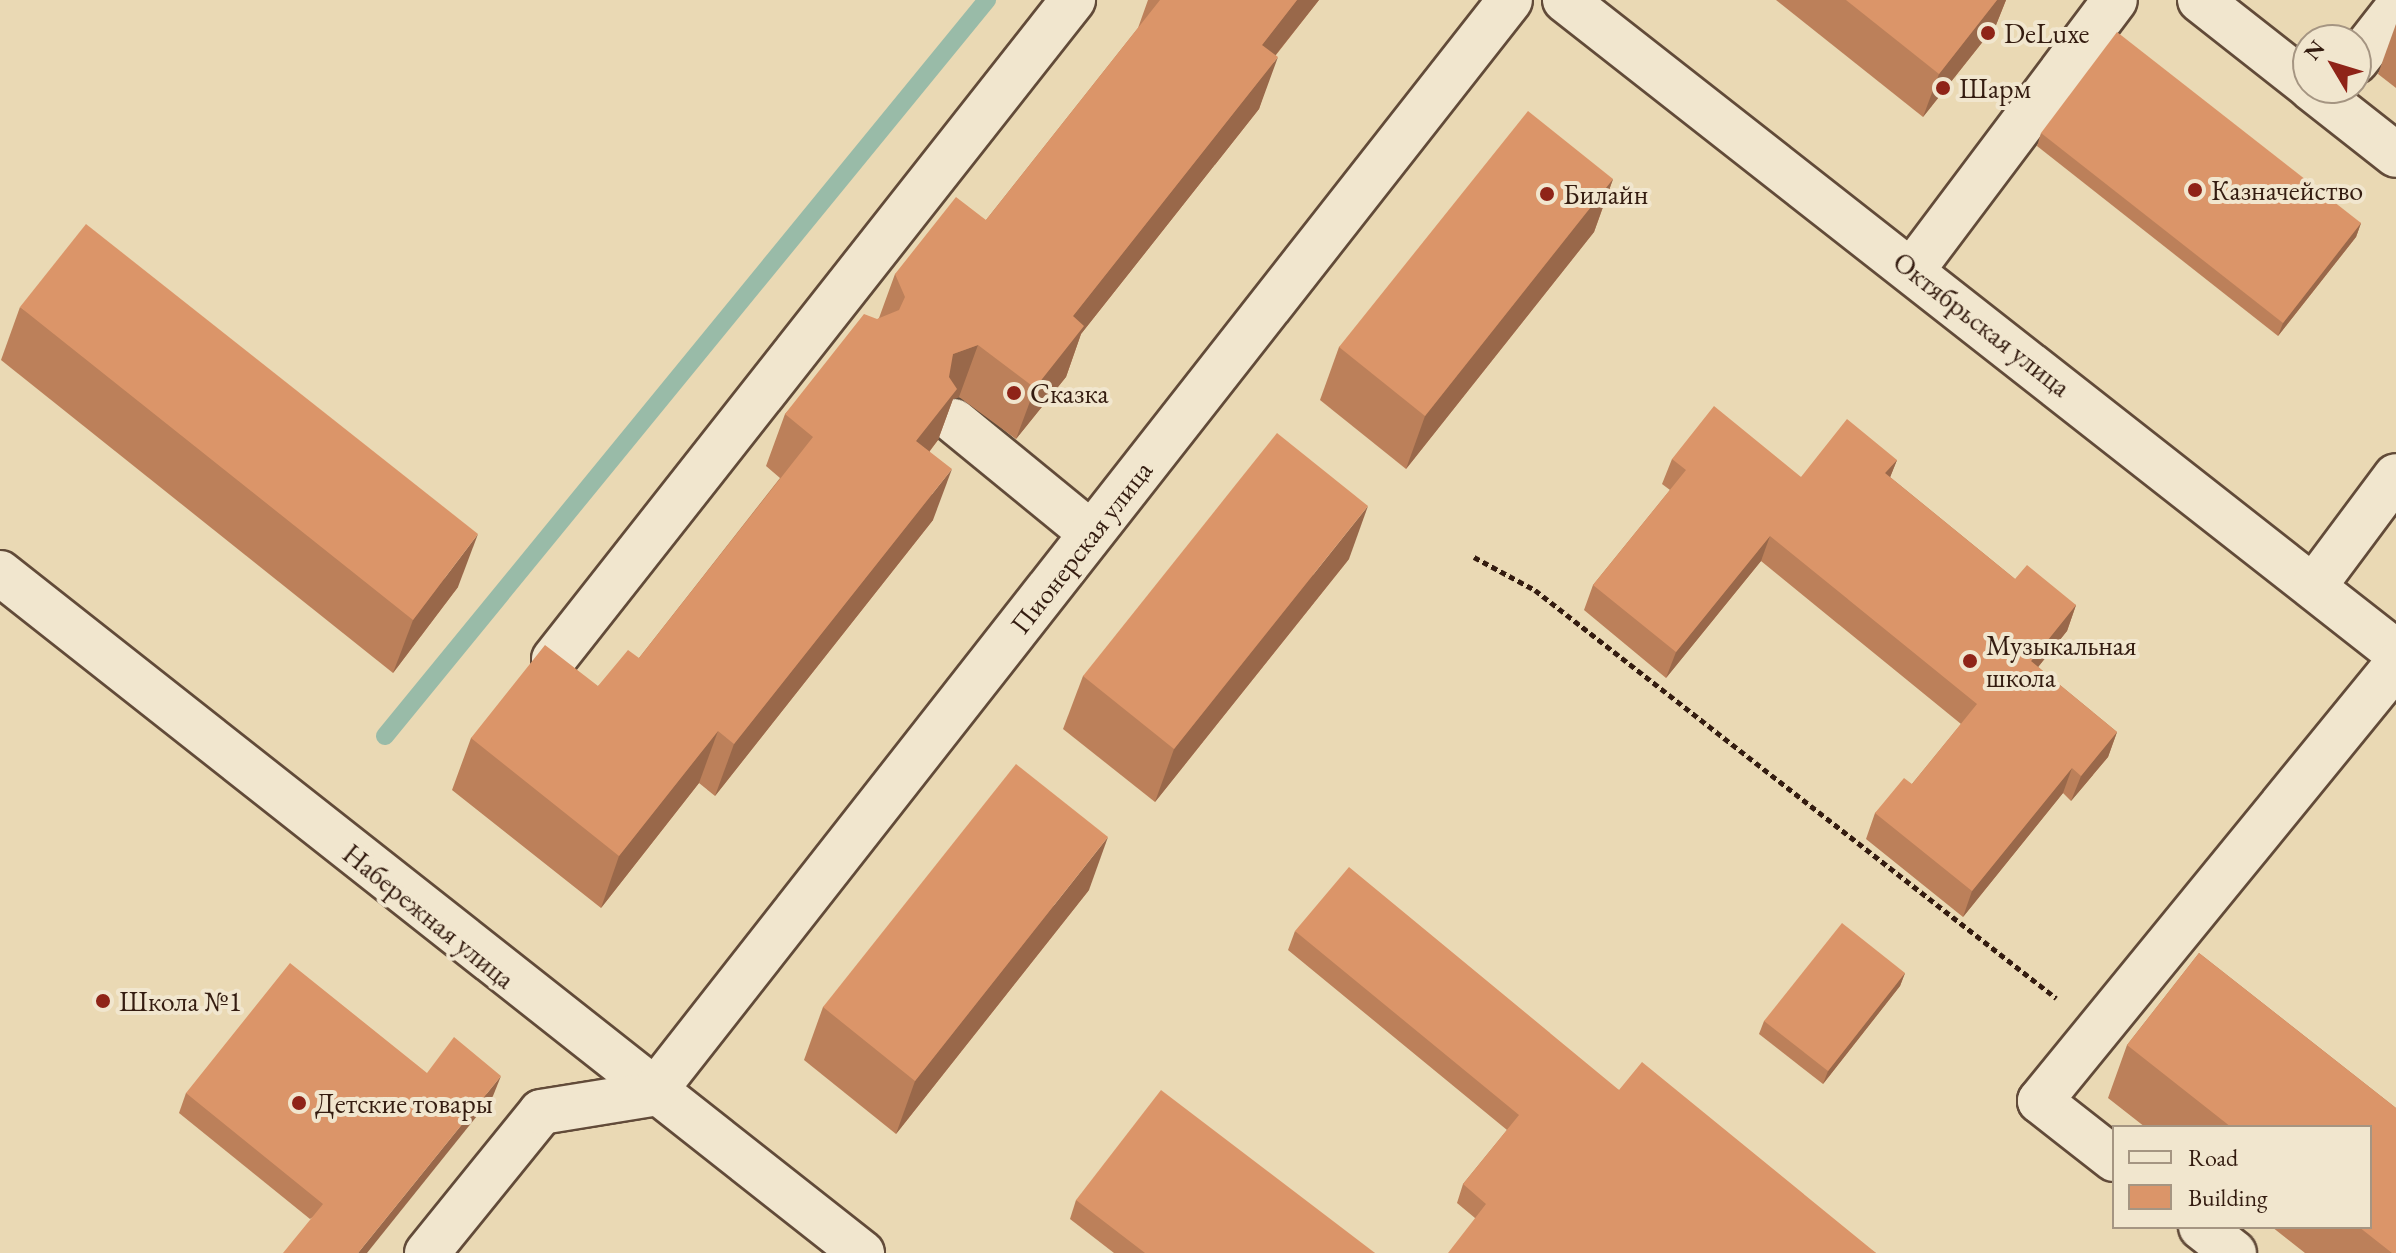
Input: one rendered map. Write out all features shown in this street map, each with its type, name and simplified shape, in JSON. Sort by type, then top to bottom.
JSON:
[{"type":"street","points":[[554,659],[1073,0]]},
{"type":"street","name":"Пионерская улица","points":[[652,1094],[1510,0]]},
{"type":"street","name":"Октябрьская улица","points":[[1565,0],[1913,269],[2396,652]]},
{"type":"street","points":[[1913,269],[2115,0]]},
{"type":"street","points":[[2200,0],[2292,69]]},
{"type":"street","points":[[2372,41],[2396,10]]},
{"type":"street","points":[[2336,104],[2396,155]]},
{"type":"street","points":[[822,316],[861,346]]},
{"type":"street","points":[[954,421],[1091,533]]},
{"type":"street","points":[[2314,586],[2396,476]]},
{"type":"street","name":"Набережная улица","points":[[0,573],[652,1094],[862,1253]]},
{"type":"street","points":[[2112,1157],[2040,1101],[2396,665]]},
{"type":"street","points":[[427,1253],[541,1112],[652,1094]]},
{"type":"street","points":[[2204,1229],[2234,1253]]},
{"type":"path","points":[[1474,557],[1535,590],[2098,1031]]},
{"type":"building","points":[[1160,0],[1297,0],[1262,45],[1278,57],[1073,316],[1084,326],[1035,388],[978,345],[953,354],[949,377],[957,389],[916,441],[952,469],[734,744],[718,731],[619,856],[471,738],[545,645],[598,686],[628,650],[639,658],[813,437],[785,414],[864,314],[877,319],[899,310],[905,297],[895,274],[956,197],[986,220]]},
{"type":"building","points":[[1846,0],[1997,0],[1939,74]]},
{"type":"building","name":"Казначейство","points":[[2117,32],[2361,223],[2283,323],[2041,133]]},
{"type":"building","points":[[1528,111],[1613,179],[1425,416],[1339,347]]},
{"type":"building","points":[[86,224],[478,534],[413,620],[20,307]]},
{"type":"building","points":[[1714,406],[1801,477],[1847,419],[1897,460],[1885,473],[2015,579],[2027,565],[2076,605],[2031,661],[2117,732],[2081,776],[2072,768],[1972,891],[1875,813],[1904,778],[1912,784],[1977,704],[1770,536],[1676,652],[1593,585],[1686,470],[1672,459]]},
{"type":"building","points":[[1277,433],[1368,506],[1174,749],[1083,676]]},
{"type":"building","points":[[1016,764],[1108,837],[915,1081],[823,1007]]},
{"type":"building","points":[[1349,867],[1619,1090],[1642,1062],[1876,1253],[1448,1253],[1486,1204],[1463,1184],[1519,1115],[1295,931]]},
{"type":"building","points":[[1842,923],[1905,973],[1828,1071],[1764,1021]]},
{"type":"building","points":[[2199,953],[2396,1108],[2396,1253],[2362,1229],[2372,1229],[2372,1125],[2228,1125],[2127,1045]]},
{"type":"building","points":[[290,963],[427,1073],[454,1037],[501,1076],[358,1253],[283,1253],[323,1204],[186,1093]]},
{"type":"building","points":[[1161,1090],[1375,1253],[1145,1253],[1076,1200]]},
{"type":"waterway","points":[[385,736],[987,0]]},
{"type":"place","name":"DeLuxe","points":[[1988,33]]},
{"type":"place","name":"Шарм","points":[[1943,88]]},
{"type":"place","name":"Казначейство","points":[[2195,190]]},
{"type":"place","name":"Билайн","points":[[1547,194]]},
{"type":"place","name":"Сказка","points":[[1014,393]]},
{"type":"place","name":"Музыкальная школа","points":[[1970,661]]},
{"type":"place","name":"Школа №1","points":[[103,1001]]},
{"type":"place","name":"Детские товары","points":[[299,1103]]}]
